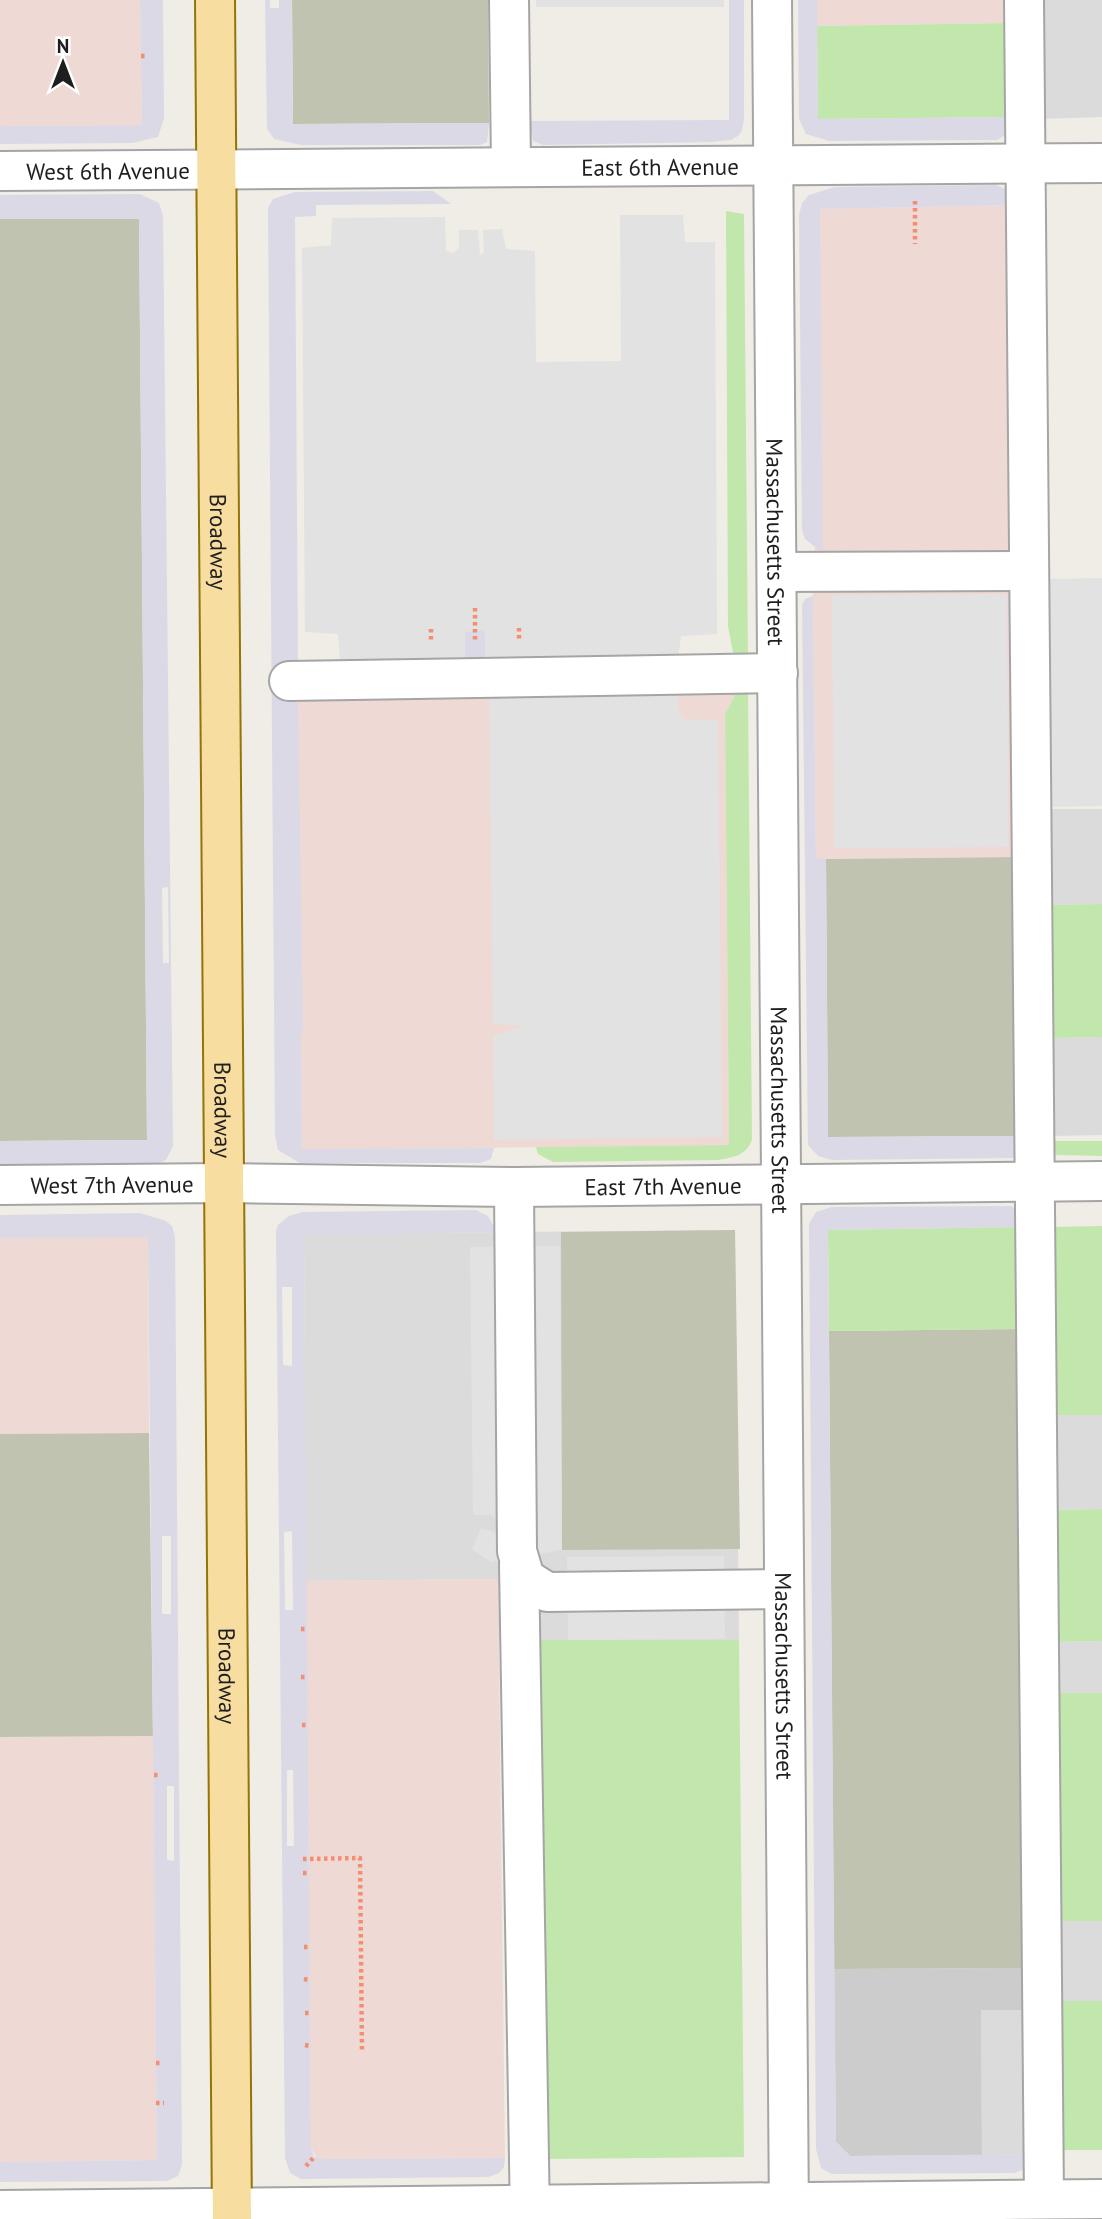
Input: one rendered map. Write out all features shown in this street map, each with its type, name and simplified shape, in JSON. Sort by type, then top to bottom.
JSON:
[{"type":"main road","name":"Broadway","points":[[215,0],[232,2213]]},
{"type":"street","points":[[509,0],[511,166]]},
{"type":"street","name":"Massachusetts Street","points":[[772,0],[789,2211]]},
{"type":"street","points":[[1024,0],[1044,2199]]},
{"type":"street","name":"East 6th Avenue","points":[[218,167],[1102,163]]},
{"type":"street","name":"West 6th Avenue","points":[[0,171],[218,167]]},
{"type":"street","points":[[777,572],[1029,571]]},
{"type":"street","points":[[289,681],[778,673]]},
{"type":"street","name":"East 7th Avenue","points":[[224,1184],[514,1187],[1102,1181]]},
{"type":"street","name":"West 7th Avenue","points":[[0,1185],[224,1184]]},
{"type":"street","points":[[514,1187],[530,2212]]},
{"type":"street","points":[[519,1565],[525,1578],[547,1592],[784,1589]]},
{"type":"street","points":[[0,2210],[232,2213],[789,2211],[1044,2199],[1102,2199]]},
{"type":"path","points":[[141,56],[148,56]]},
{"type":"path","points":[[915,201],[915,244]]},
{"type":"path","points":[[153,1775],[160,1775]]},
{"type":"path","points":[[303,1859],[360,1858],[362,2052]]},
{"type":"path","points":[[156,2063],[163,2063]]},
{"type":"path","points":[[156,2103],[164,2103]]},
{"type":"path","points":[[306,2166],[314,2157]]},
{"type":"shaded area","points":[[0,0],[140,0],[142,125],[0,126]]},
{"type":"shaded area","points":[[140,0],[163,0],[164,118],[158,137],[132,143],[0,144],[0,126],[142,125]]},
{"type":"shaded area","points":[[265,0],[270,0],[270,8],[279,8],[279,0],[292,0],[293,124],[489,123],[487,142],[480,145],[301,145],[274,139],[267,129]]},
{"type":"shaded area","points":[[292,0],[488,0],[489,123],[293,124]]},
{"type":"shaded area","points":[[536,0],[724,0],[724,7],[536,7]]},
{"type":"shaded area","points":[[729,0],[744,0],[744,119],[742,131],[738,136],[731,140],[711,142],[543,145],[533,141],[529,121],[729,120]]},
{"type":"shaded area","points":[[798,0],[817,0],[818,119],[1006,117],[1007,134],[997,140],[829,141],[806,134],[799,119]]},
{"type":"shaded area","points":[[817,0],[1008,0],[1009,23],[817,26]]},
{"type":"shaded area","points":[[1037,0],[1102,0],[1102,117],[1038,119]]},
{"type":"shaded area","points":[[996,185],[1008,190],[1014,205],[820,209],[823,551],[819,550],[805,539],[802,530],[799,215],[802,203],[809,195],[835,187]]},
{"type":"shaded area","points":[[433,191],[451,204],[316,205],[316,216],[295,217],[298,661],[465,660],[465,632],[482,630],[485,633],[485,659],[748,658],[748,693],[298,697],[302,1149],[494,1148],[491,1159],[480,1163],[300,1163],[278,1150],[275,1135],[268,208],[273,199],[295,192]]},
{"type":"shaded area","points":[[140,194],[159,203],[163,216],[173,1146],[166,1160],[155,1165],[0,1168],[0,1141],[147,1140],[139,219],[0,219],[0,195]],"holes":[[[168,887],[169,963],[163,963],[162,888]]]},
{"type":"shaded area","points":[[1014,205],[1019,857],[816,859],[813,596],[815,547],[819,550],[820,209]]},
{"type":"shaded area","points":[[620,215],[683,215],[685,242],[715,242],[717,634],[681,636],[678,658],[485,660],[485,632],[465,632],[465,660],[340,661],[338,634],[305,632],[302,248],[331,245],[332,218],[445,217],[446,251],[453,253],[459,248],[459,230],[478,230],[480,255],[484,252],[483,230],[502,229],[506,249],[535,251],[536,362],[621,361]]},
{"type":"shaded area","points":[[139,218],[147,1140],[0,1141],[0,219]]},
{"type":"shaded area","points":[[1102,578],[1102,806],[1046,807],[1044,579]]},
{"type":"shaded area","points":[[1007,594],[1008,847],[834,848],[832,595]]},
{"type":"shaded area","points":[[813,596],[816,858],[826,859],[828,1137],[1021,1136],[1018,1156],[1013,1158],[832,1160],[818,1156],[808,1145],[802,605],[805,599]]},
{"type":"shaded area","points":[[736,693],[725,714],[729,1145],[302,1150],[298,697]]},
{"type":"shaded area","points":[[678,694],[679,714],[683,719],[718,720],[722,1137],[494,1140],[493,1036],[523,1026],[493,1024],[489,695]]},
{"type":"shaded area","points":[[1045,809],[1102,809],[1102,904],[1045,905]]},
{"type":"shaded area","points":[[1019,857],[1021,1136],[828,1137],[826,859]]},
{"type":"shaded area","points":[[1102,1037],[1102,1135],[1050,1136],[1049,1038]]},
{"type":"shaded area","points":[[1010,1206],[1019,1210],[1023,1227],[828,1230],[836,2142],[850,2156],[1030,2154],[1025,2169],[1014,2173],[832,2174],[821,2168],[816,2149],[809,1224],[816,1212],[832,1207]]},
{"type":"shaded area","points":[[476,1210],[488,1216],[497,1232],[304,1235],[311,2148],[314,2157],[322,2159],[505,2158],[504,2167],[499,2173],[488,2177],[301,2179],[290,2173],[285,2158],[276,1231],[278,1225],[289,1216],[303,1212]],"holes":[[[282,1287],[292,1287],[292,1366],[283,1365]],[[292,1531],[293,1610],[285,1610],[284,1532]],[[287,1770],[293,1770],[294,1846],[287,1846]]]},
{"type":"shaded area","points":[[140,1213],[166,1221],[172,1226],[175,1237],[182,2165],[178,2176],[167,2181],[0,2182],[0,2162],[157,2160],[148,1237],[0,1238],[0,1215]],"holes":[[[162,1536],[171,1536],[171,1614],[162,1614]],[[167,1786],[174,1786],[174,1861],[167,1860]]]},
{"type":"shaded area","points":[[735,1230],[739,1640],[498,1641],[497,1579],[306,1581],[304,1234]]},
{"type":"shaded area","points":[[735,1230],[740,1549],[562,1550],[561,1232]]},
{"type":"shaded area","points":[[148,1236],[149,1433],[0,1434],[0,1238]]},
{"type":"shaded area","points":[[560,1246],[562,1550],[491,1562],[472,1549],[481,1528],[499,1533],[500,1522],[491,1515],[473,1515],[470,1247]]},
{"type":"shaded area","points":[[1024,1329],[1030,1968],[834,1969],[829,1331]]},
{"type":"shaded area","points":[[1052,1415],[1102,1415],[1102,1509],[1052,1510]]},
{"type":"shaded area","points":[[149,1433],[153,1736],[0,1737],[0,1434]]},
{"type":"shaded area","points":[[724,1556],[725,1639],[568,1640],[567,1557]]},
{"type":"shaded area","points":[[498,1579],[505,2158],[317,2159],[311,2148],[306,1581]]},
{"type":"shaded area","points":[[1102,1641],[1102,1693],[1054,1693],[1053,1642]]},
{"type":"shaded area","points":[[153,1736],[157,2160],[0,2162],[0,1737]]},
{"type":"shaded area","points":[[1055,1921],[1102,1921],[1102,2001],[1055,2001]]},
{"type":"shaded area","points":[[1030,1968],[1030,2010],[981,2010],[982,2155],[850,2156],[836,2142],[834,1969]]},
{"type":"shaded area","points":[[981,2010],[1030,2010],[1030,2154],[982,2155]]},
{"type":"green space","points":[[1009,23],[1011,117],[818,119],[817,26]]},
{"type":"green space","points":[[726,211],[744,214],[748,658],[734,658],[728,626]]},
{"type":"green space","points":[[736,693],[748,693],[752,1140],[743,1153],[718,1160],[553,1162],[538,1154],[536,1147],[729,1145],[725,714]]},
{"type":"green space","points":[[1102,904],[1102,1037],[1049,1038],[1045,905]]},
{"type":"green space","points":[[1051,1141],[1102,1141],[1102,1156],[1057,1155]]},
{"type":"green space","points":[[1102,1226],[1102,1415],[1052,1415],[1050,1227]]},
{"type":"green space","points":[[1023,1227],[1024,1329],[829,1331],[828,1230]]},
{"type":"green space","points":[[1102,1509],[1102,1641],[1053,1642],[1052,1510]]},
{"type":"green space","points":[[538,1640],[739,1640],[744,2157],[549,2159]]},
{"type":"green space","points":[[1054,1693],[1102,1693],[1102,1921],[1055,1921]]},
{"type":"green space","points":[[1055,2001],[1102,2001],[1102,2150],[1056,2150]]}]
